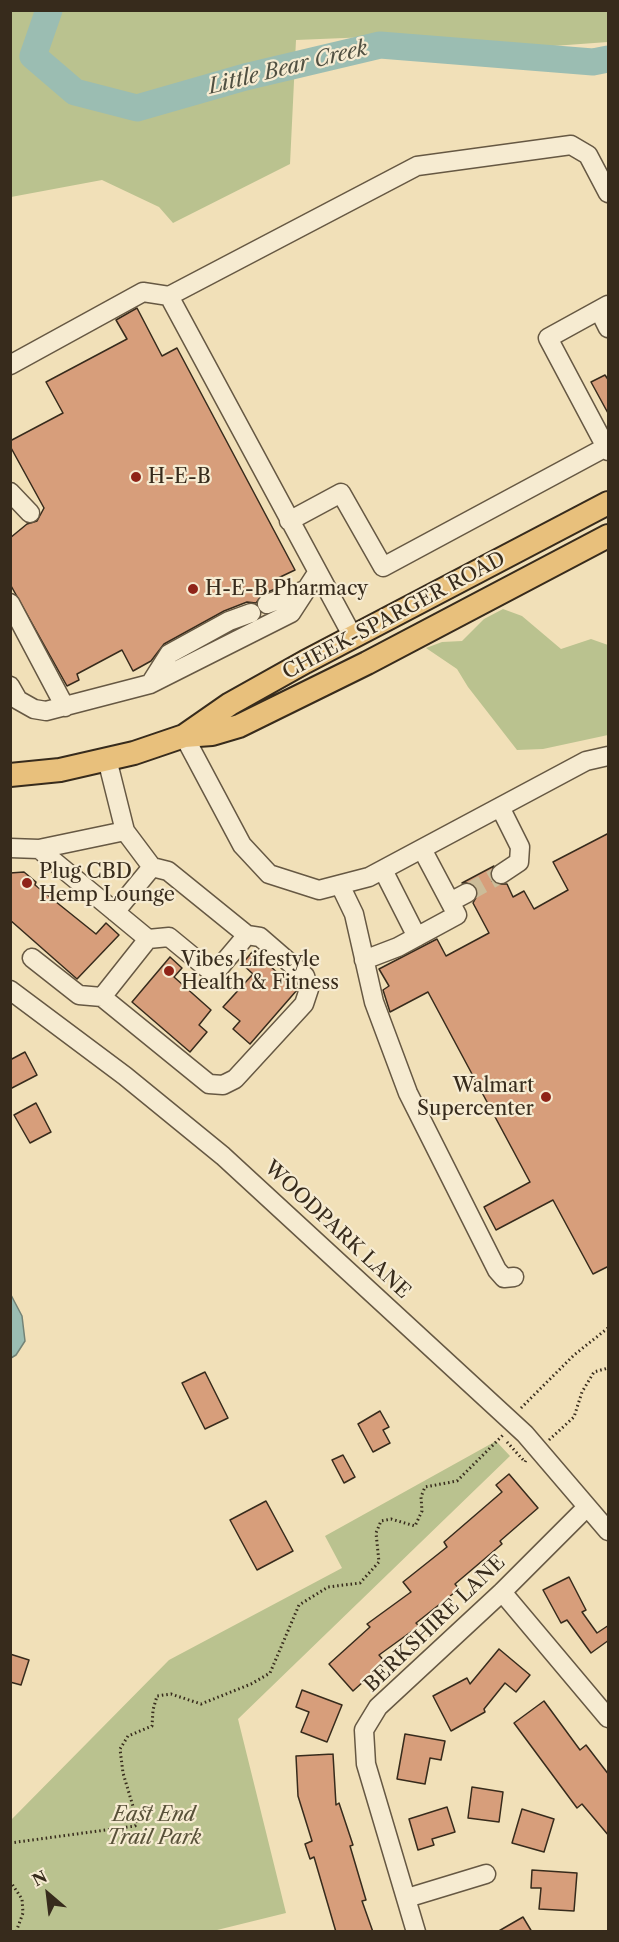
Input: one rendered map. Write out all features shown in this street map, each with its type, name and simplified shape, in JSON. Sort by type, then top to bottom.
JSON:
[{"type":"main road","name":"CHEEK-SPARGER ROAD","points":[[184,736],[230,704],[609,503]]},
{"type":"main road","name":"CHEEK-SPARGER ROAD","points":[[11,773],[60,770],[107,759],[184,736],[212,734],[239,726],[367,663],[609,536]]},
{"type":"main road","points":[[504,558],[519,583]]},
{"type":"main road","points":[[353,637],[367,663]]},
{"type":"street","points":[[10,365],[143,292],[169,296],[417,166],[571,145],[588,155],[609,193]]},
{"type":"street","points":[[169,296],[353,637]]},
{"type":"street","points":[[290,521],[341,493],[383,567],[608,448],[548,338],[604,308],[609,328]]},
{"type":"street","points":[[10,492],[30,513]]},
{"type":"street","points":[[10,686],[18,700],[34,710],[46,711],[150,684],[190,666],[291,613],[317,573]]},
{"type":"street","points":[[150,684],[169,654],[229,621],[305,590]]},
{"type":"street","points":[[10,603],[64,707]]},
{"type":"street","points":[[184,736],[242,844],[269,874],[319,890],[369,877],[586,762],[609,756]]},
{"type":"street","points":[[32,958],[79,995],[102,997],[209,1084],[223,1085],[235,1079],[304,1004],[309,989],[305,976],[260,937],[247,935],[168,871],[152,867],[125,831],[107,759]]},
{"type":"street","points":[[500,807],[520,848],[519,862],[501,874]]},
{"type":"street","points":[[10,848],[39,849],[125,831]]},
{"type":"street","points":[[39,849],[148,939],[169,937],[214,974],[247,935]]},
{"type":"street","points":[[364,960],[417,937],[457,915],[422,849]]},
{"type":"street","points":[[115,912],[152,867]]},
{"type":"street","points":[[383,870],[417,937]]},
{"type":"street","points":[[340,885],[354,914],[374,1002],[408,1093],[496,1270],[504,1278],[514,1277]]},
{"type":"street","points":[[450,902],[467,893]]},
{"type":"street","points":[[102,997],[148,939]]},
{"type":"street","name":"WOODPARK LANE","points":[[10,990],[125,1076],[223,1156],[507,1430],[537,1449],[609,1531]]},
{"type":"street","name":"BERKSHIRE LANE","points":[[416,1932],[366,1764],[364,1730],[378,1707],[502,1592],[587,1507]]},
{"type":"street","points":[[502,1592],[609,1718]]},
{"type":"street","points":[[407,1898],[486,1874]]},
{"type":"path","points":[[10,1844],[135,1826],[138,1823],[123,1773],[120,1749],[128,1736],[152,1726],[157,1696],[171,1694],[201,1704],[251,1684],[270,1673],[299,1605],[328,1587],[360,1583],[379,1562],[376,1533],[381,1521],[391,1519],[414,1526],[422,1511],[421,1497],[425,1487],[457,1481],[507,1430],[520,1409],[574,1355],[609,1328]]},
{"type":"path","points":[[507,1430],[525,1462],[573,1417],[582,1392],[594,1372],[609,1368]]},
{"type":"path","points":[[10,1881],[22,1899],[23,1913],[15,1932]]},
{"type":"green space","points":[[11,10],[608,11],[608,42],[553,46],[393,36],[296,40],[290,164],[173,223],[159,207],[102,180],[11,197]]},
{"type":"green space","points":[[503,609],[522,616],[561,649],[591,639],[608,645],[608,735],[543,749],[517,750],[468,687],[457,669],[426,648],[442,642],[462,641],[484,619]]},
{"type":"green space","name":"East End Trail Park","points":[[496,1441],[510,1456],[238,1719],[286,1913],[213,1931],[11,1931],[11,1820],[169,1660],[342,1568],[325,1536]]},
{"type":"water","points":[[11,1295],[22,1316],[25,1341],[16,1355],[11,1358]]},
{"type":"building","name":"H-E-B","points":[[137,308],[162,356],[177,348],[295,570],[276,579],[280,587],[263,594],[256,603],[247,602],[224,611],[164,644],[151,661],[133,671],[122,650],[77,674],[79,680],[67,686],[10,584],[10,538],[27,524],[37,521],[44,508],[10,446],[10,441],[63,413],[46,382],[127,339],[116,320]]},
{"type":"building","points":[[605,375],[609,381],[609,415],[591,382]]},
{"type":"building","name":"Walmart Supercenter","points":[[609,833],[609,1266],[593,1274],[553,1200],[496,1230],[484,1207],[530,1182],[428,992],[390,1012],[383,990],[389,986],[379,969],[437,939],[446,956],[489,933],[473,903],[478,894],[477,887],[472,883],[462,883],[494,866],[490,874],[492,881],[497,884],[507,884],[513,897],[524,891],[534,909],[568,890],[553,862]]},
{"type":"building","points":[[24,872],[36,882],[35,885],[96,934],[106,923],[119,935],[77,979],[10,920],[10,873]]},
{"type":"building","points":[[253,951],[297,990],[250,1044],[233,1029],[240,1021],[223,1007],[253,974],[242,964]]},
{"type":"building","points":[[170,957],[182,968],[174,977],[211,1010],[199,1025],[207,1032],[190,1052],[132,1002]]},
{"type":"building","points":[[25,1052],[37,1075],[10,1089],[10,1060]]},
{"type":"building","points":[[36,1103],[51,1132],[30,1143],[14,1115]]},
{"type":"building","points":[[205,1372],[228,1418],[205,1429],[182,1383]]},
{"type":"building","points":[[380,1411],[389,1427],[383,1430],[390,1443],[373,1452],[358,1424]]},
{"type":"building","points":[[343,1455],[355,1477],[344,1483],[332,1460]]},
{"type":"building","points":[[509,1474],[538,1508],[500,1541],[502,1544],[455,1584],[459,1589],[416,1623],[419,1626],[379,1655],[385,1662],[353,1691],[329,1664],[370,1627],[367,1624],[411,1592],[403,1582],[447,1547],[444,1542],[502,1492],[496,1485]]},
{"type":"building","points":[[266,1501],[293,1551],[257,1570],[230,1520]]},
{"type":"building","points":[[569,1577],[586,1610],[582,1612],[597,1633],[609,1625],[609,1640],[591,1653],[567,1620],[561,1623],[543,1590]]},
{"type":"building","points":[[499,1649],[530,1675],[516,1692],[505,1683],[484,1709],[485,1712],[451,1731],[433,1696],[467,1678],[470,1684]]},
{"type":"building","points":[[10,1654],[29,1660],[21,1685],[10,1682]]},
{"type":"building","points":[[302,1690],[342,1705],[327,1742],[301,1732],[309,1712],[296,1707]]},
{"type":"building","points":[[544,1701],[580,1750],[586,1745],[609,1775],[609,1836],[582,1804],[577,1808],[514,1723]]},
{"type":"building","points":[[405,1734],[445,1741],[441,1760],[430,1758],[425,1784],[397,1779]]},
{"type":"building","points":[[333,1754],[336,1805],[339,1803],[353,1845],[350,1846],[366,1900],[362,1901],[373,1932],[336,1932],[314,1857],[310,1859],[305,1844],[312,1841],[298,1796],[296,1756]]},
{"type":"building","points":[[472,1787],[503,1792],[499,1822],[468,1818]]},
{"type":"building","points":[[447,1807],[455,1832],[432,1839],[434,1845],[418,1850],[409,1819]]},
{"type":"building","points":[[522,1809],[554,1819],[544,1852],[512,1843]]},
{"type":"building","points":[[532,1870],[577,1873],[574,1911],[539,1909],[541,1888],[531,1888]]},
{"type":"building","points":[[523,1917],[532,1932],[497,1932]]},
{"type":"waterway","name":"Little Bear Creek","points":[[49,10],[33,56],[75,92],[137,108],[245,77],[380,45],[593,62],[608,59]]},
{"type":"tunnel","points":[[467,893],[501,874]]},
{"type":"place","name":"H-E-B","points":[[136,477]]},
{"type":"place","name":"H-E-B Pharmacy","points":[[193,589]]},
{"type":"place","name":"Plug CBD Hemp Lounge","points":[[27,883]]},
{"type":"place","name":"Vibes Lifestyle Health & Fitness","points":[[169,971]]},
{"type":"place","name":"Walmart Supercenter","points":[[546,1097]]}]
